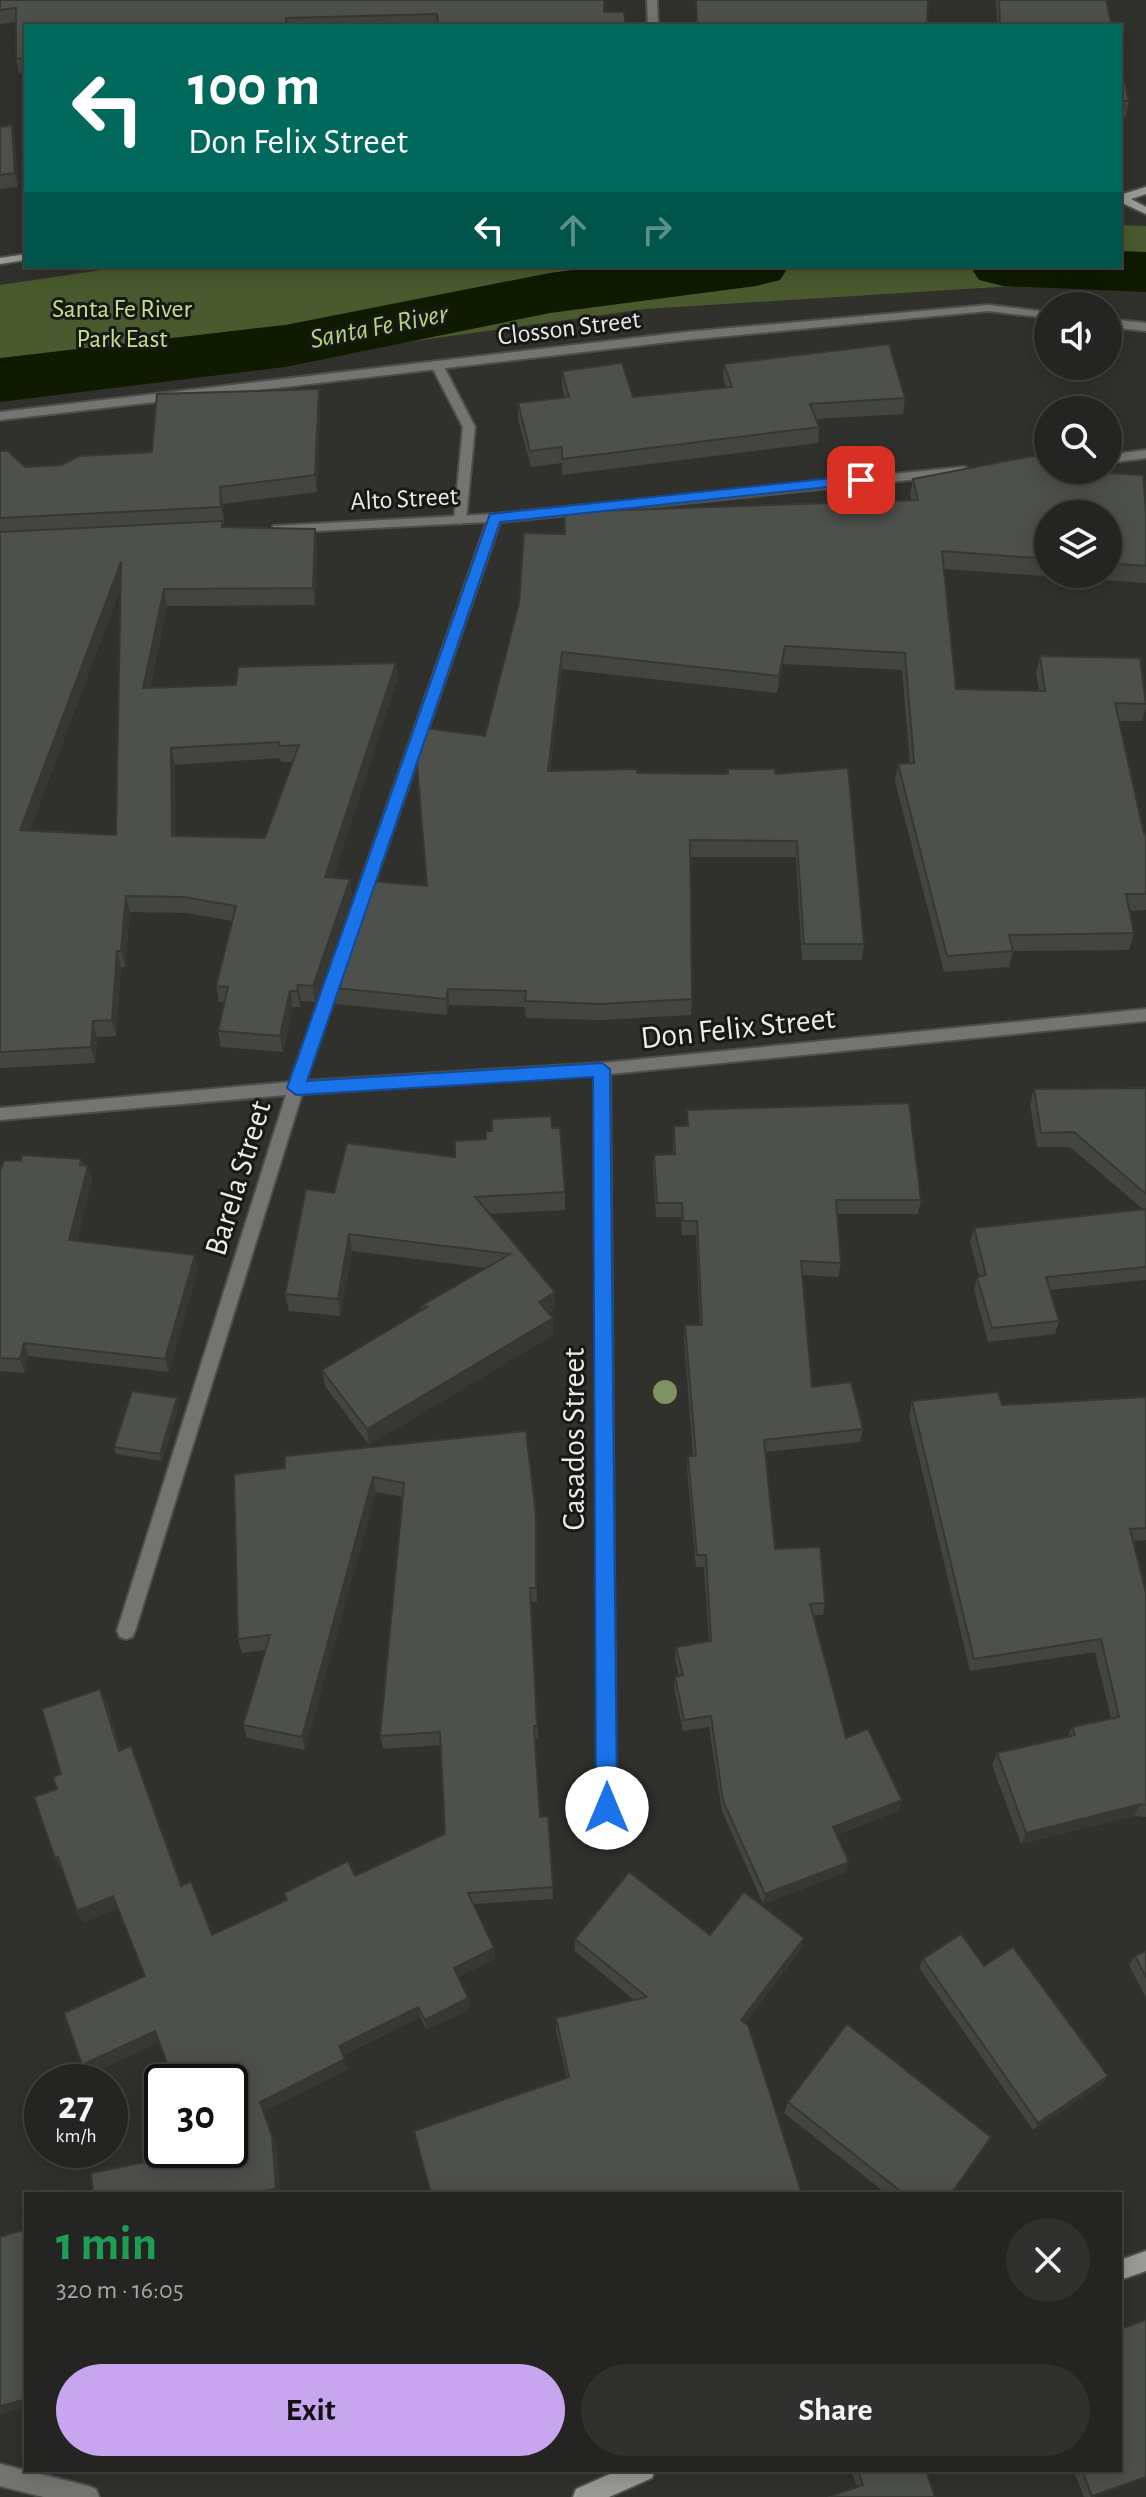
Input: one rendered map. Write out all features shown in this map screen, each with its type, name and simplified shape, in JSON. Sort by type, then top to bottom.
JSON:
[{"type":"street","points":[[652,0],[653,24]]},
{"type":"street","points":[[1122,199],[1146,190]]},
{"type":"street","points":[[1122,199],[1146,211]]},
{"type":"street","points":[[0,261],[24,257]]},
{"type":"street","name":"Closson Street","points":[[0,416],[686,336],[988,308],[1034,313]]},
{"type":"street","points":[[1122,324],[1146,327]]},
{"type":"street","points":[[437,365],[469,427],[460,520]]},
{"type":"street","points":[[1122,457],[1146,454]]},
{"type":"street","name":"Alto Street","points":[[259,530],[495,518],[970,471]]},
{"type":"street","name":"Barela Street","points":[[126,1631],[296,1088],[495,518]]},
{"type":"street","name":"Don Felix Street","points":[[0,1114],[296,1088],[602,1069],[1146,1015]]},
{"type":"street","name":"Casados Street","points":[[602,1069],[607,1808]]},
{"type":"street","points":[[1122,2269],[1146,2261]]},
{"type":"street","points":[[584,2497],[640,2472]]},
{"type":"street","points":[[0,2475],[88,2497]]},
{"type":"green space","name":"Santa Fe River Park East","points":[[1122,225],[1146,226],[1146,289],[1046,284],[645,309],[0,399],[0,285],[115,268],[1122,268]]},
{"type":"building","points":[[0,0],[604,0],[604,12],[624,12],[626,24],[438,24],[437,14],[286,18],[287,24],[24,24],[24,58],[16,59],[16,8],[0,10]]},
{"type":"building","points":[[696,0],[928,0],[927,24],[697,24]]},
{"type":"building","points":[[999,0],[1106,0],[1112,24],[1000,24]]},
{"type":"building","points":[[1122,70],[1129,101],[1122,101]]},
{"type":"building","points":[[12,125],[15,173],[0,175],[0,127]]},
{"type":"building","points":[[889,344],[905,398],[810,404],[819,427],[562,459],[562,447],[530,451],[518,403],[569,397],[562,371],[622,363],[633,397],[732,387],[724,364]]},
{"type":"building","points":[[319,389],[315,475],[220,487],[221,507],[0,518],[0,451],[8,451],[25,467],[62,465],[79,456],[152,452],[157,394]]},
{"type":"building","points":[[1034,456],[1034,484],[1122,484],[1122,474],[1143,475],[1146,566],[1122,564],[1122,500],[1034,500],[1034,558],[942,551],[956,689],[1045,691],[1040,656],[1140,658],[1146,704],[1115,703],[1146,834],[1146,894],[1126,894],[1134,933],[1009,935],[1013,951],[947,956],[898,764],[914,763],[905,653],[785,646],[779,676],[562,652],[548,771],[637,769],[637,773],[728,774],[728,769],[775,769],[776,774],[848,768],[864,944],[804,944],[797,841],[690,840],[692,999],[600,1004],[525,1001],[526,991],[448,989],[446,999],[334,988],[371,881],[427,886],[416,752],[425,728],[485,736],[519,603],[524,533],[565,534],[564,512],[918,500],[913,479]]},
{"type":"building","points":[[222,521],[222,527],[315,529],[313,588],[164,589],[143,688],[236,685],[238,667],[396,663],[325,877],[350,879],[313,986],[298,985],[297,991],[290,991],[280,1036],[218,1031],[228,987],[216,986],[236,906],[184,897],[126,896],[121,951],[117,951],[112,1020],[93,1021],[91,1047],[0,1052],[0,532]],"holes":[[[121,562],[116,835],[20,830]],[[279,742],[279,746],[299,745],[265,838],[172,836],[171,748]]]},
{"type":"building","points":[[1146,1088],[1146,1194],[1074,1132],[1041,1133],[1034,1089]]},
{"type":"building","points":[[909,1103],[921,1200],[836,1200],[841,1263],[801,1261],[812,1387],[851,1382],[863,1429],[764,1440],[775,1549],[820,1547],[825,1603],[810,1604],[846,1738],[868,1729],[902,1800],[833,1827],[849,1862],[765,1894],[723,1801],[711,1716],[684,1720],[675,1677],[683,1675],[676,1647],[711,1641],[706,1555],[697,1555],[688,1456],[696,1456],[685,1325],[702,1325],[697,1221],[683,1221],[682,1203],[657,1203],[654,1155],[675,1154],[674,1126],[688,1126],[687,1110]]},
{"type":"building","points":[[551,1116],[552,1128],[560,1128],[565,1192],[475,1197],[555,1292],[539,1302],[553,1318],[367,1429],[322,1370],[427,1307],[421,1306],[510,1254],[349,1234],[338,1299],[285,1294],[306,1189],[334,1193],[347,1143],[455,1157],[455,1141],[486,1139],[486,1131],[492,1131],[492,1119]]},
{"type":"building","points":[[22,1155],[81,1159],[80,1165],[88,1166],[69,1240],[195,1255],[165,1359],[24,1343],[20,1359],[0,1358],[0,1172],[4,1160],[21,1161]]},
{"type":"building","points":[[1146,1209],[1146,1267],[1046,1277],[1059,1321],[992,1328],[977,1277],[986,1275],[974,1228]]},
{"type":"building","points":[[132,1391],[177,1398],[160,1454],[114,1447]]},
{"type":"building","points":[[998,1392],[1002,1405],[1146,1397],[1146,1528],[1130,1529],[1146,1593],[1146,1805],[1026,1833],[997,1753],[1075,1735],[1072,1727],[1119,1717],[1101,1639],[974,1659],[912,1401]]},
{"type":"building","points":[[526,1431],[536,1515],[536,1588],[530,1588],[537,1726],[534,1726],[540,1817],[548,1816],[553,1887],[468,1893],[494,1948],[454,1968],[468,1998],[425,2020],[418,2007],[339,2046],[345,2059],[260,2102],[272,2136],[276,2189],[256,2192],[93,2192],[91,2173],[128,2168],[144,2162],[144,2168],[248,2168],[248,2064],[167,2064],[155,2031],[82,2064],[64,2013],[145,1976],[113,1896],[77,1911],[58,1857],[55,1858],[34,1797],[57,1789],[53,1777],[61,1774],[42,1709],[100,1689],[119,1751],[131,1746],[181,1886],[191,1881],[212,1935],[287,1900],[284,1893],[348,1861],[355,1876],[445,1834],[440,1732],[380,1736],[404,1483],[373,1477],[302,1737],[243,1725],[270,1635],[238,1639],[234,1474],[285,1468],[285,1456]]},
{"type":"building","points":[[629,1872],[710,1935],[744,1892],[804,1938],[741,2020],[748,2025],[801,2192],[430,2192],[414,2131],[569,2077],[556,2018],[647,1997],[575,1939]]},
{"type":"building","points":[[961,1934],[984,1966],[1013,1947],[1108,2076],[1038,2123],[923,1959]]},
{"type":"building","points":[[1146,1951],[1146,1977],[1135,1956]]},
{"type":"building","points":[[847,2024],[991,2137],[952,2192],[901,2192],[788,2102]]},
{"type":"building","points":[[24,2230],[24,2400],[0,2406],[0,2237]]},
{"type":"building","points":[[1146,2320],[1146,2477],[1092,2496],[1083,2472],[1122,2472],[1122,2328]]},
{"type":"building","points":[[859,2472],[927,2472],[935,2497],[828,2497],[863,2485]]},
{"type":"waterway","name":"Santa Fe River","points":[[0,380],[285,346],[550,293],[741,268]]},
{"type":"waterway","name":"Santa Fe River","points":[[1051,268],[1146,272]]},
{"type":"route","points":[[607,1808],[602,1069],[296,1088],[495,518],[861,480]]}]
